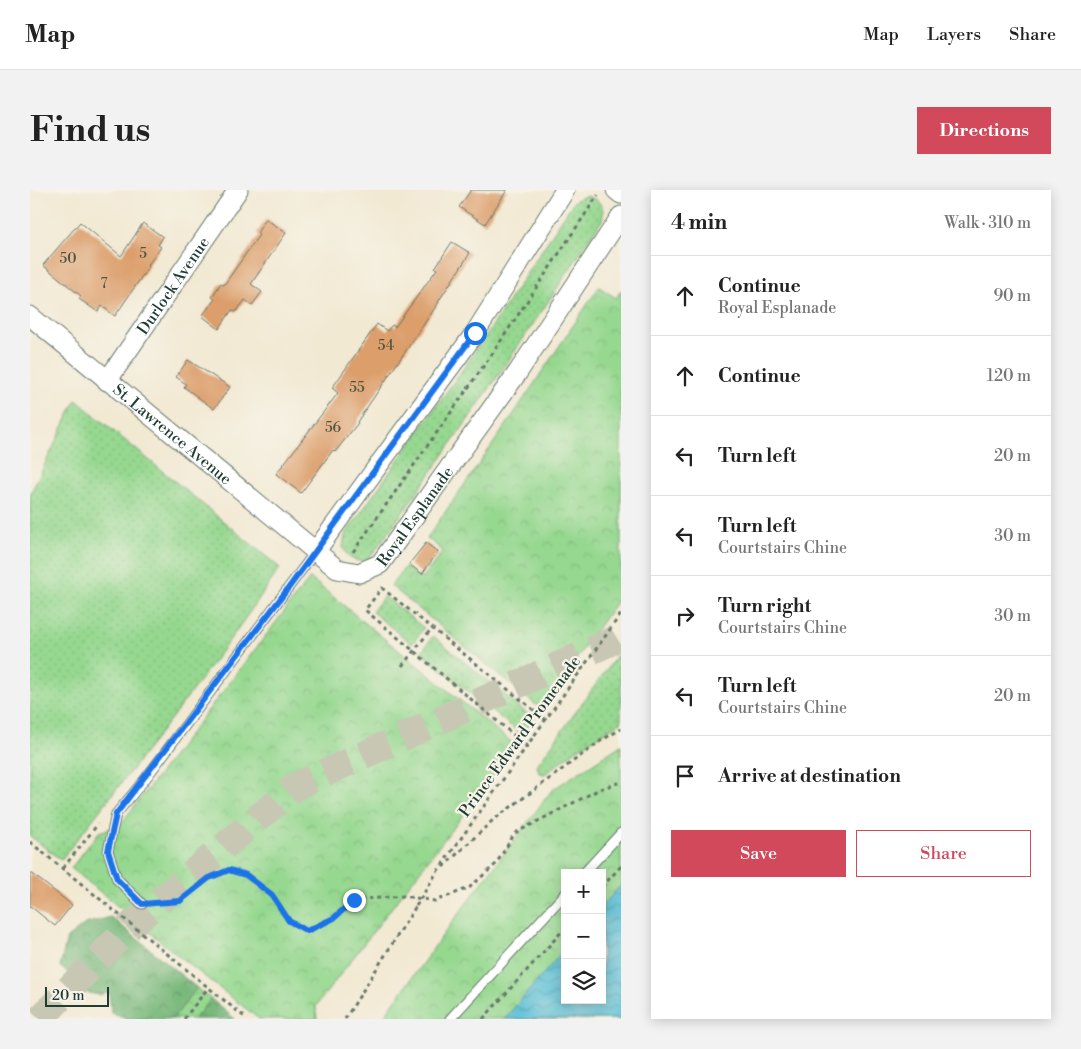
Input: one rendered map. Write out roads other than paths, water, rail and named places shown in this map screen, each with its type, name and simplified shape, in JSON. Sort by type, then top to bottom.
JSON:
[{"type":"street","name":"Durlock Avenue","points":[[107,381],[238,190]]},
{"type":"street","points":[[315,552],[475,333],[565,190]]},
{"type":"street","points":[[616,190],[621,194]]},
{"type":"street","name":"Royal Esplanade","points":[[315,552],[337,569],[359,573],[380,564],[518,372],[621,216]]},
{"type":"street","name":"St. Lawrence Avenue","points":[[30,316],[315,552]]},
{"type":"lane","points":[[142,904],[117,879],[108,851],[116,814],[315,552]]},
{"type":"lane","points":[[588,869],[621,833]]},
{"type":"lane","points":[[450,1019],[561,898]]},
{"type":"water","points":[[621,885],[621,1019],[504,1019],[561,954],[561,1004],[606,1004],[606,902]]},
{"type":"tunnel","points":[[40,1019],[130,926],[296,786],[608,643],[621,635]]}]
